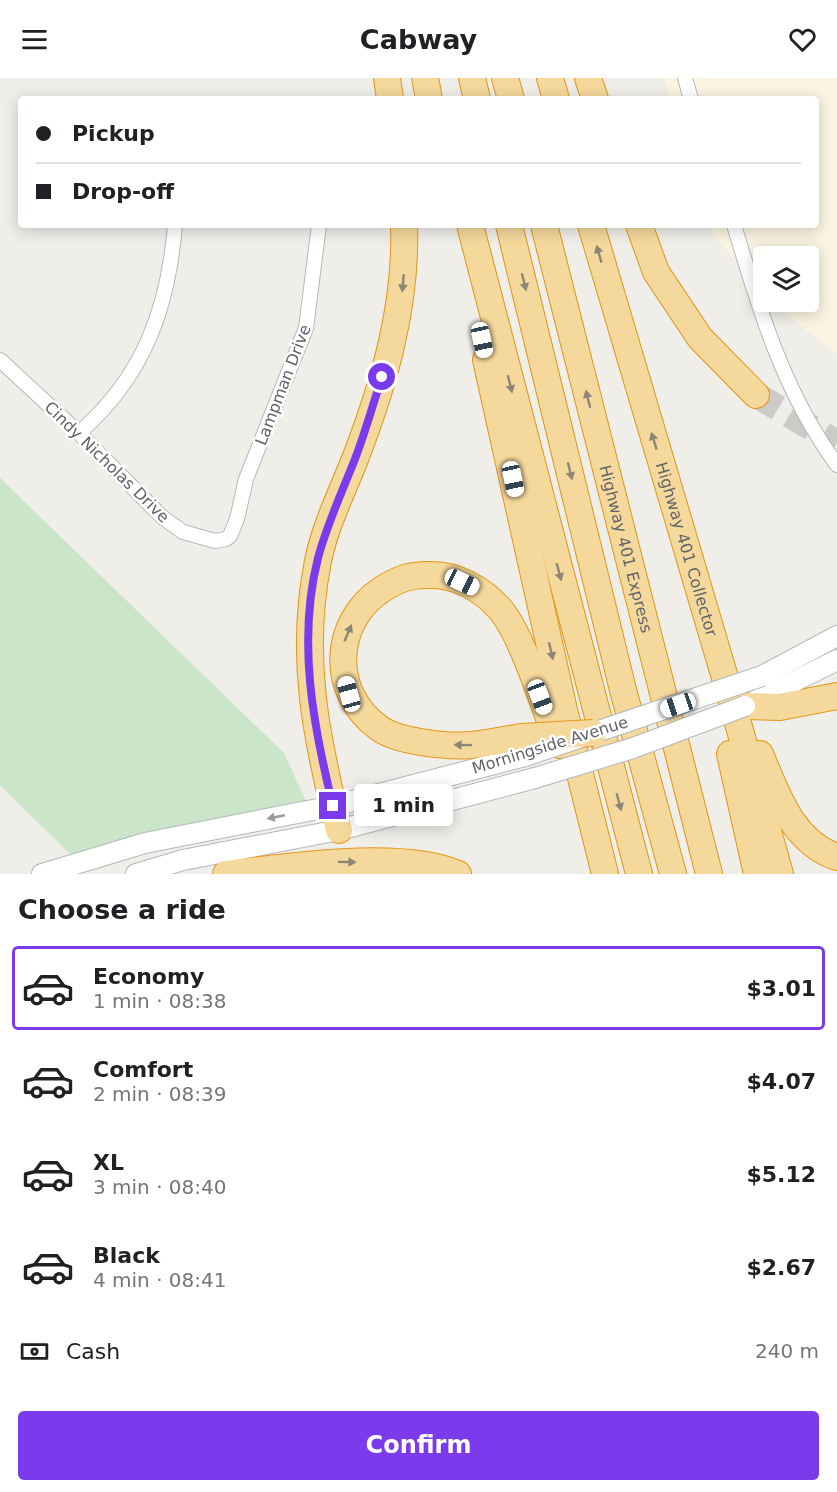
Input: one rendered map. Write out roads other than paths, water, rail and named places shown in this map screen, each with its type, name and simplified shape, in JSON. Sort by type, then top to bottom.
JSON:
[{"type":"highway","points":[[387,78],[390,96]]},
{"type":"highway","points":[[472,78],[476,96]]},
{"type":"highway","points":[[505,78],[510,96]]},
{"type":"highway","points":[[550,78],[555,96]]},
{"type":"highway","points":[[588,78],[594,96]]},
{"type":"highway","points":[[336,818],[319,748],[310,683],[308,640],[311,602],[318,559],[334,508],[356,458],[393,338],[401,300],[404,228]]},
{"type":"highway","points":[[457,228],[583,793],[605,874]]},
{"type":"highway","points":[[471,228],[639,874]]},
{"type":"highway","points":[[510,228],[623,690],[673,874]]},
{"type":"highway","name":"Highway 401 Express","points":[[545,228],[709,874]]},
{"type":"highway","name":"Highway 401 Collector","points":[[592,228],[757,696],[780,874]]},
{"type":"highway","points":[[640,228],[656,272],[700,338],[756,395]]},
{"type":"highway","points":[[583,793],[571,774],[517,638],[500,608],[477,589],[447,575],[416,574],[396,580],[367,600],[355,616],[344,642],[343,669],[349,694],[363,714],[380,729],[431,743],[523,746],[593,733]]},
{"type":"highway","points":[[757,696],[837,696]]},
{"type":"highway","points":[[757,696],[752,735],[788,819],[817,848],[837,857]]},
{"type":"highway","points":[[757,696],[727,741],[757,874]]},
{"type":"highway","points":[[226,874],[328,862],[417,864],[458,874]]},
{"type":"main road","name":"Morningside Avenue","points":[[593,733],[757,696],[837,636]]},
{"type":"main road","name":"Morningside Avenue","points":[[42,874],[145,843],[336,818],[535,778],[633,748],[837,660]]},
{"type":"main road","name":"Morningside Avenue","points":[[136,874],[336,818],[523,746]]},
{"type":"street","points":[[685,78],[690,96]]},
{"type":"street","points":[[79,433],[127,382],[140,359],[167,290],[175,228]]},
{"type":"street","name":"Lampman Drive","points":[[226,539],[231,536],[246,479],[306,328],[319,228]]},
{"type":"street","points":[[735,228],[770,339],[792,392],[837,465]]},
{"type":"street","name":"Cindy Nicholas Drive","points":[[0,360],[79,433],[162,518],[183,532],[215,541],[226,539]]},
{"type":"tunnel","points":[[756,395],[837,443]]}]
